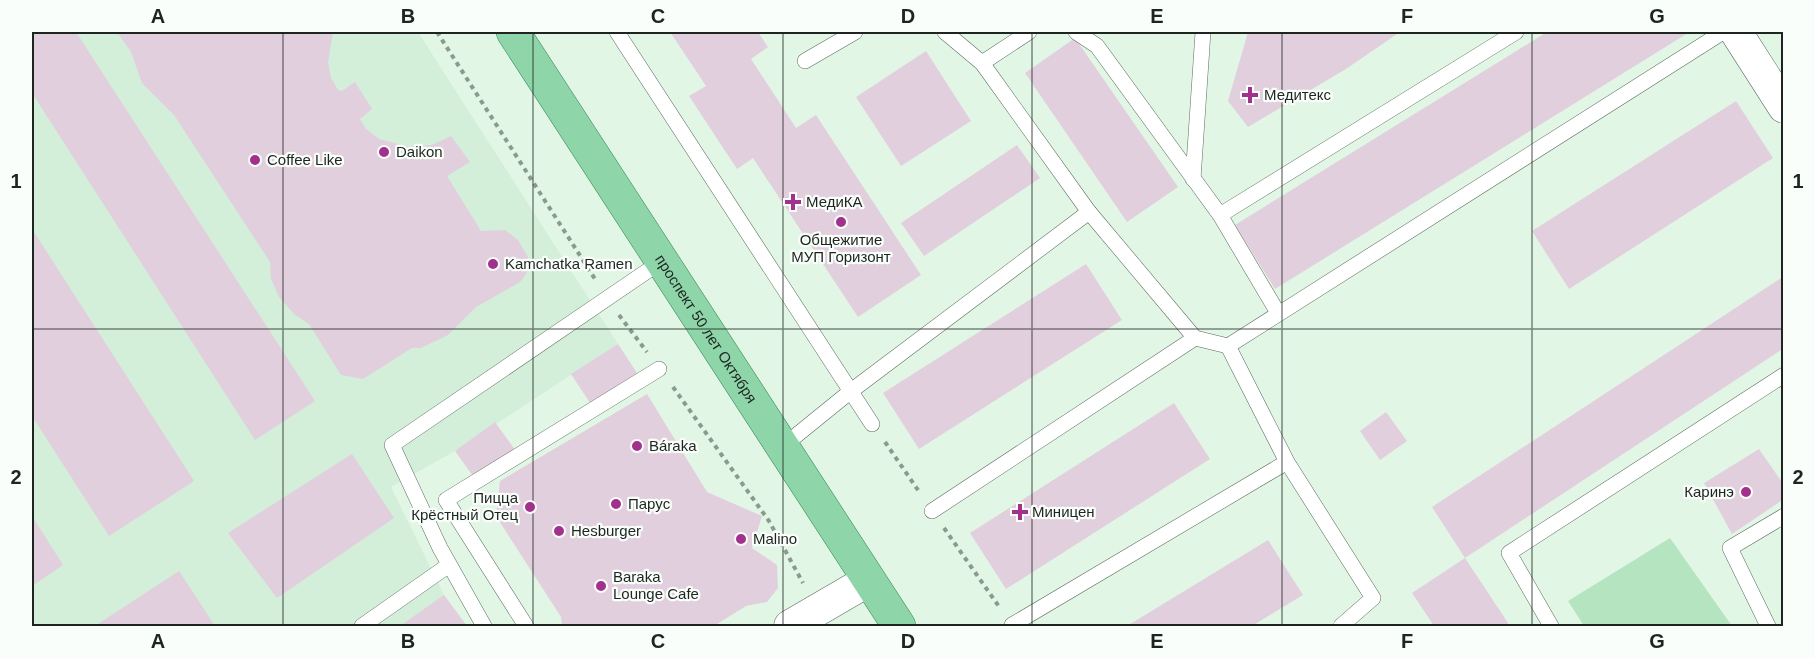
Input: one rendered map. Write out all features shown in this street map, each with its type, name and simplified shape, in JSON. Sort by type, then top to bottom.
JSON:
[{"type":"main road","name":"проспект 50 лет Октября","points":[[513,32],[899,627]]},
{"type":"street","points":[[1736,32],[1784,107]]},
{"type":"street","points":[[790,627],[869,580]]},
{"type":"lane","points":[[617,32],[872,424]]},
{"type":"lane","points":[[805,61],[855,32]]},
{"type":"lane","points":[[945,32],[982,63],[1089,212],[1195,338],[1227,346],[1723,32]]},
{"type":"lane","points":[[982,63],[1029,32]]},
{"type":"lane","points":[[1076,32],[1097,46],[1220,216],[1278,314]]},
{"type":"lane","points":[[1193,179],[1203,32]]},
{"type":"lane","points":[[1220,216],[1516,32]]},
{"type":"lane","points":[[782,447],[850,391],[1089,212]]},
{"type":"lane","points":[[484,627],[449,565],[392,445],[662,261]]},
{"type":"lane","points":[[932,511],[1195,338]]},
{"type":"lane","points":[[1227,346],[1287,462],[1373,598],[1341,627]]},
{"type":"lane","points":[[526,627],[446,500],[660,369]]},
{"type":"lane","points":[[1551,627],[1509,553],[1784,375]]},
{"type":"lane","points":[[1012,625],[1287,462]]},
{"type":"lane","points":[[1768,627],[1730,548],[1784,516]]},
{"type":"lane","points":[[362,627],[449,565]]},
{"type":"path","points":[[437,32],[607,297],[769,521],[818,610]]},
{"type":"shaded area","points":[[32,32],[418,32],[618,344],[455,451],[391,487],[444,595],[467,626],[32,626]]},
{"type":"green space","points":[[1670,538],[1732,626],[1584,626],[1568,601]]},
{"type":"building","points":[[32,32],[76,32],[315,401],[255,440],[32,93]]},
{"type":"building","points":[[117,32],[333,32],[328,62],[331,78],[338,90],[342,91],[355,82],[372,109],[360,119],[366,129],[379,139],[409,147],[432,145],[451,136],[470,162],[447,176],[481,231],[505,230],[518,240],[528,257],[528,270],[524,277],[520,282],[476,307],[448,335],[421,348],[412,348],[363,379],[341,375],[309,324],[294,314],[279,297],[271,279],[270,262],[174,115],[142,83],[131,52]]},
{"type":"building","name":"Общежитие МУП Горизонт","points":[[670,32],[758,32],[768,47],[751,59],[796,128],[816,115],[921,275],[858,317],[753,158],[737,169],[689,96],[706,86]]},
{"type":"building","points":[[1248,32],[1400,32],[1346,69],[1248,127],[1228,101]]},
{"type":"building","points":[[1547,32],[1688,33],[1275,289],[1235,225]]},
{"type":"building","points":[[1075,38],[1178,187],[1127,222],[1025,73]]},
{"type":"building","points":[[926,51],[971,121],[901,166],[856,97]]},
{"type":"building","points":[[1736,101],[1773,158],[1569,289],[1532,231]]},
{"type":"building","points":[[1017,145],[1040,178],[924,256],[901,223]]},
{"type":"building","points":[[32,229],[194,481],[109,536],[32,416]]},
{"type":"building","points":[[1086,264],[1122,320],[919,449],[883,393]]},
{"type":"building","points":[[1784,276],[1784,348],[1465,558],[1432,507]]},
{"type":"building","points":[[618,344],[637,373],[590,403],[571,374]]},
{"type":"building","name":"Парус","points":[[647,394],[707,492],[762,516],[752,548],[777,565],[778,588],[767,602],[746,606],[714,626],[562,626],[561,617],[496,516],[500,481]]},
{"type":"building","points":[[1174,403],[1210,459],[1006,589],[970,533]]},
{"type":"building","points":[[1386,412],[1407,441],[1380,460],[1360,431]]},
{"type":"building","points":[[495,422],[516,451],[475,479],[455,451]]},
{"type":"building","name":"Каринэ","points":[[1759,449],[1784,485],[1784,499],[1732,534],[1704,483]]},
{"type":"building","points":[[352,454],[394,518],[277,598],[228,533]]},
{"type":"building","points":[[32,516],[63,565],[32,586]]},
{"type":"building","points":[[1268,540],[1303,595],[1252,626],[1127,626]]},
{"type":"building","points":[[1465,558],[1510,626],[1434,626],[1412,593]]},
{"type":"building","points":[[179,571],[215,626],[95,626]]},
{"type":"building","points":[[444,595],[467,626],[400,626]]},
{"type":"place","name":"Медитекс","points":[[1250,95]]},
{"type":"place","name":"Daikon","points":[[384,152]]},
{"type":"place","name":"Coffee Like","points":[[255,160]]},
{"type":"place","name":"МедиКА","points":[[793,202]]},
{"type":"place","name":"Общежитие МУП Горизонт","points":[[841,222]]},
{"type":"place","name":"Kamchatka Ramen","points":[[493,264]]},
{"type":"place","name":"Báraka","points":[[637,446]]},
{"type":"place","name":"Каринэ","points":[[1746,492]]},
{"type":"place","name":"Парус","points":[[616,504]]},
{"type":"place","name":"Пицца Крёстный Отец","points":[[530,507]]},
{"type":"place","name":"Миницен","points":[[1020,512]]},
{"type":"place","name":"Hesburger","points":[[559,531]]},
{"type":"place","name":"Malino","points":[[741,539]]},
{"type":"place","name":"Baraka Lounge Cafe","points":[[601,586]]}]
